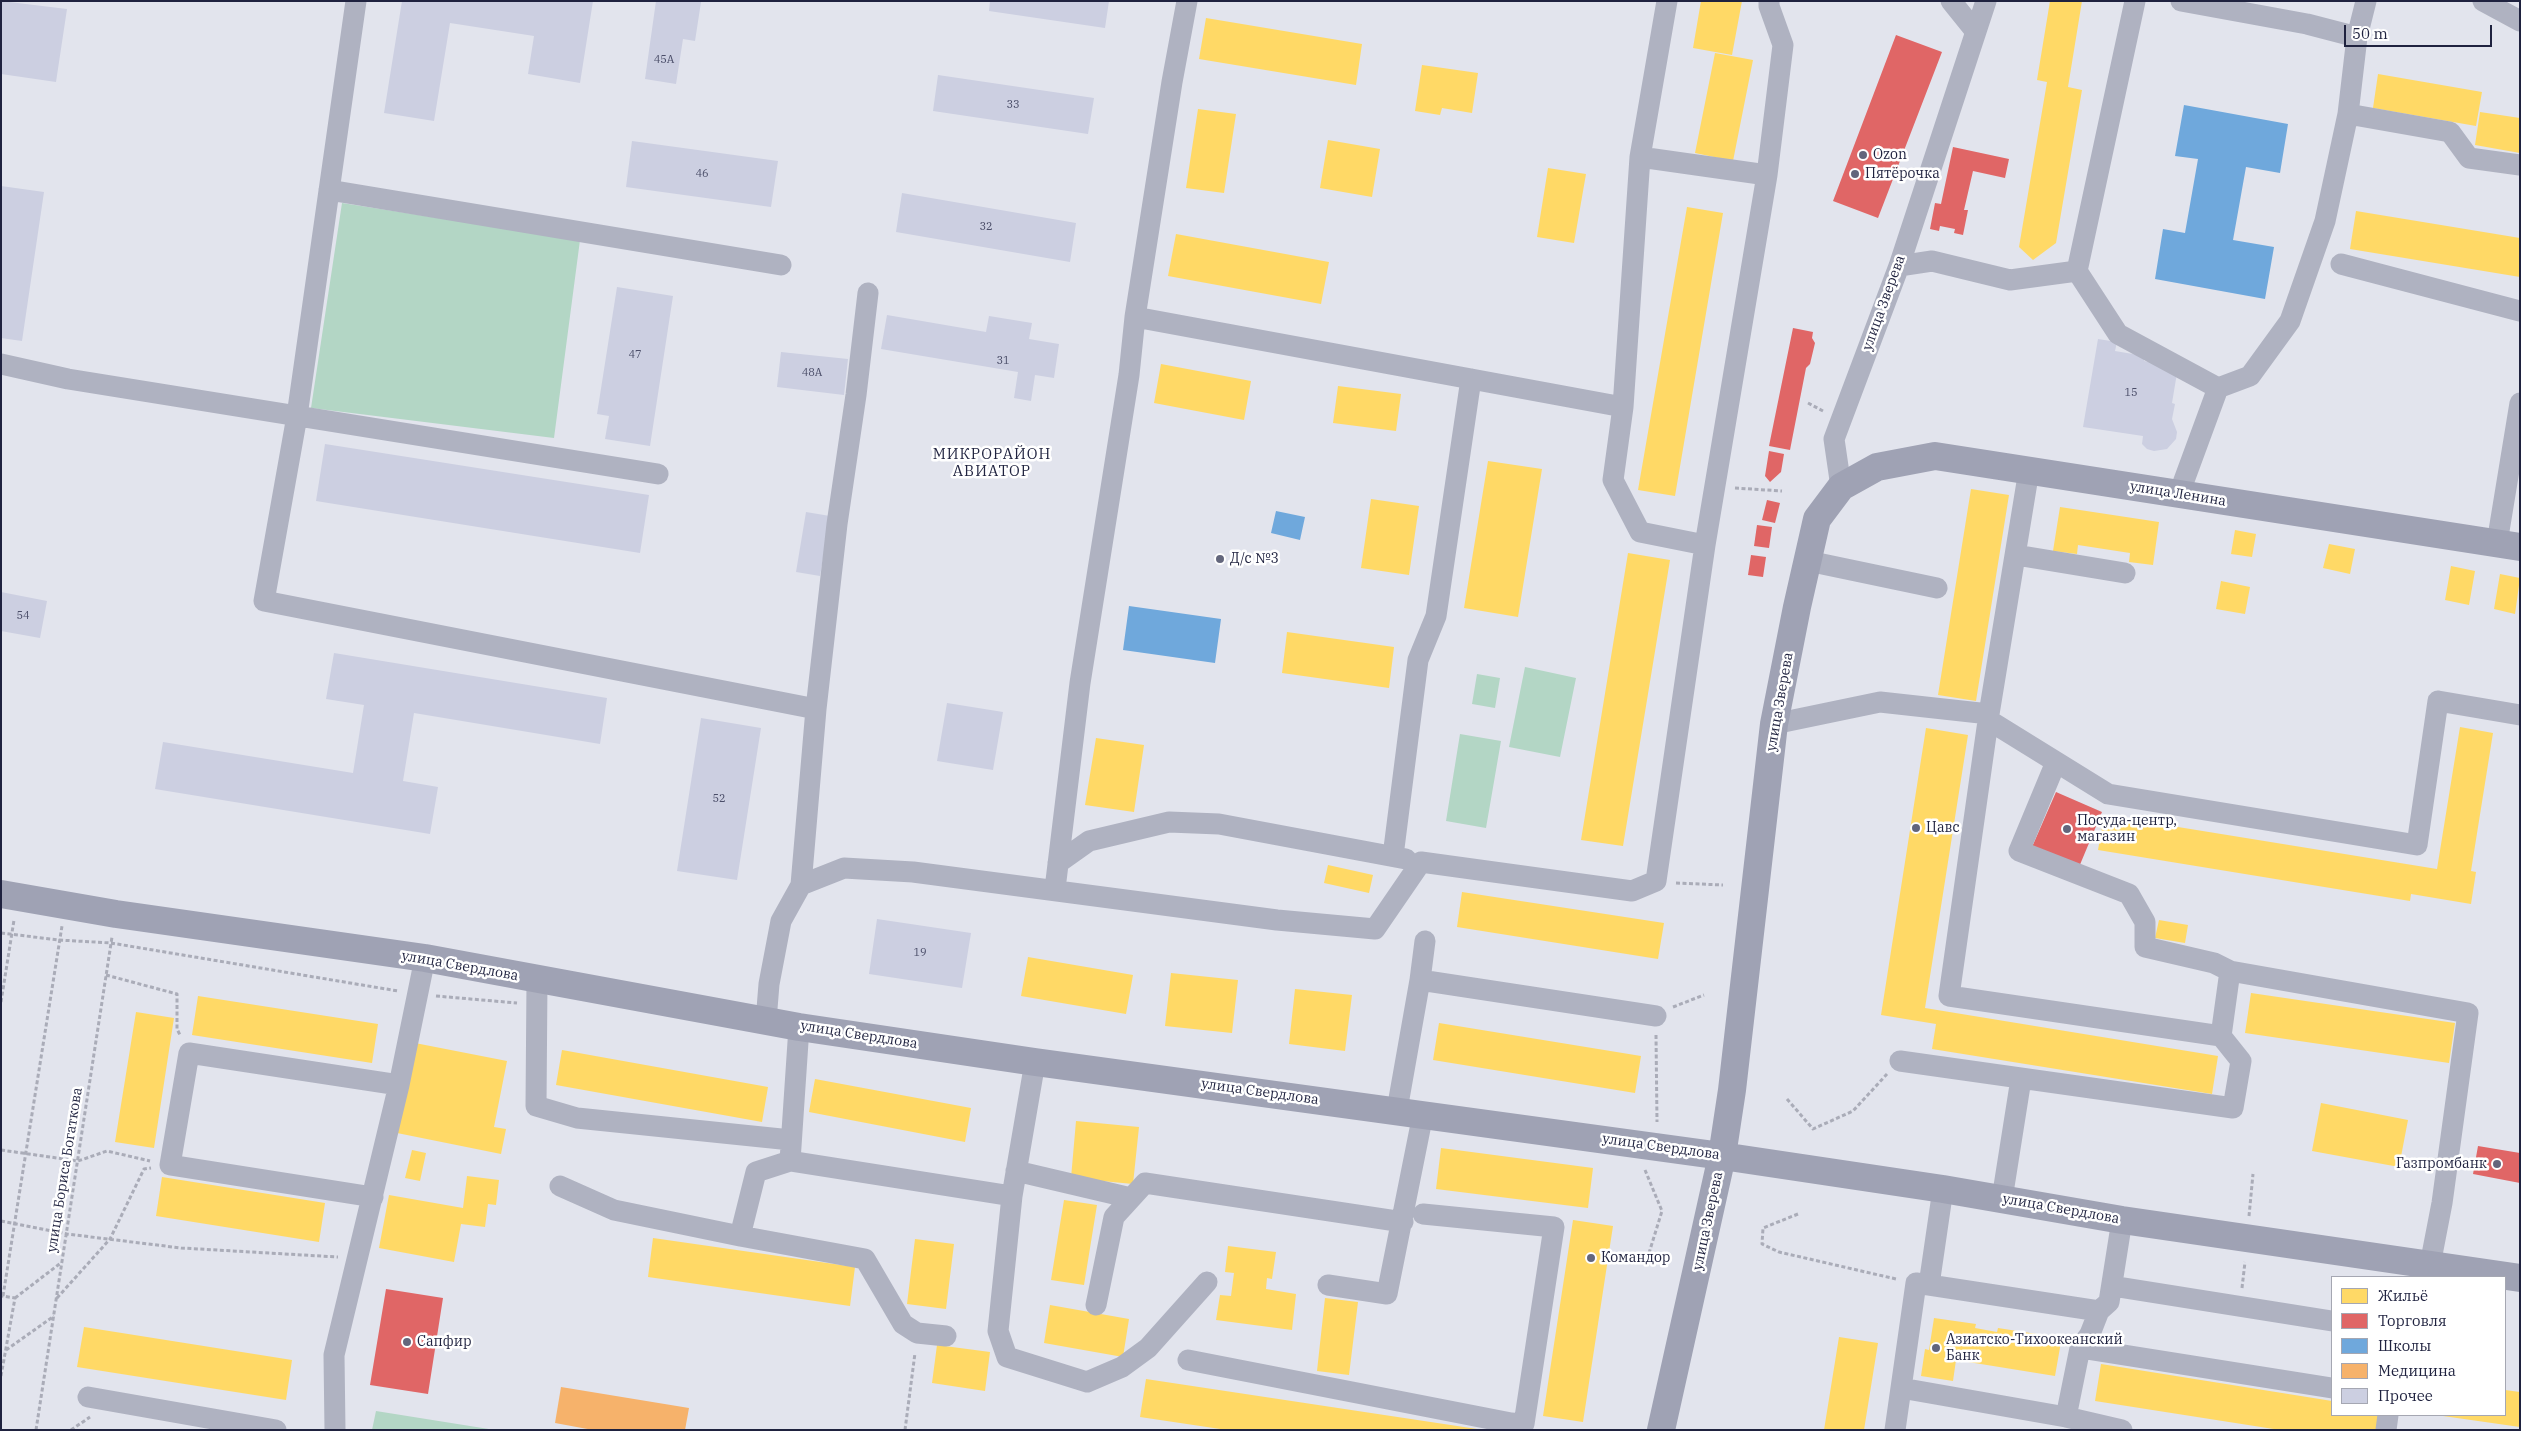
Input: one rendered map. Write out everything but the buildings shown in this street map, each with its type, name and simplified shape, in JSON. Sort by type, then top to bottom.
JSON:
[{"type":"main road","name":"улица Ленина","points":[[1841,488],[1877,467],[1935,456],[2508,545]]},
{"type":"main road","name":"улица Зверева","points":[[1661,1430],[1722,1156],[1732,1090],[1774,724],[1797,607],[1818,519],[1841,488]]},
{"type":"main road","name":"улица Свердлова","points":[[10,896],[116,914],[424,958],[799,1027],[1035,1062],[1397,1110],[1722,1156],[1943,1189],[2418,1268],[2500,1276]]},
{"type":"main road","name":"улица Свердлова","points":[[2506,1277],[2520,1278]]},
{"type":"street","points":[[356,1],[297,416],[264,601],[816,708]]},
{"type":"street","points":[[1055,890],[1080,683],[1129,375],[1135,317],[1172,82],[1187,1]]},
{"type":"street","points":[[1667,1],[1640,157],[1623,406],[1613,480],[1640,532],[1705,545]]},
{"type":"street","points":[[1058,862],[1089,841],[1169,822],[1219,824],[1421,862],[1632,892],[1656,881],[1705,545],[1767,175],[1782,45],[1768,6],[1769,1]]},
{"type":"street","points":[[1951,1],[1976,32]]},
{"type":"street","name":"улица Зверева","points":[[1841,488],[1834,439],[1899,266],[1986,1]]},
{"type":"street","points":[[2135,1],[2077,271],[2118,334],[2218,388],[2250,376],[2290,320],[2325,221],[2348,114],[2357,37],[2366,1]]},
{"type":"street","points":[[2181,1],[2307,24],[2357,37]]},
{"type":"street","points":[[2483,1],[2520,21]]},
{"type":"street","points":[[2348,114],[2450,132],[2469,158],[2520,165]]},
{"type":"street","points":[[1640,157],[1767,175]]},
{"type":"street","points":[[329,190],[781,265]]},
{"type":"street","points":[[1899,266],[1932,261],[2010,280],[2077,271]]},
{"type":"street","points":[[2341,264],[2520,311]]},
{"type":"street","points":[[766,1021],[769,984],[781,921],[801,885],[816,708],[837,524],[856,395],[868,293]]},
{"type":"street","points":[[1135,317],[1623,406]]},
{"type":"street","points":[[1,364],[68,379],[658,474]]},
{"type":"street","points":[[1393,856],[1418,660],[1436,616],[1471,379]]},
{"type":"street","points":[[2179,494],[2218,388]]},
{"type":"street","points":[[2508,545],[2520,402]]},
{"type":"street","points":[[1900,1060],[2021,1079],[2233,1108],[2241,1061],[2220,1036],[1949,996],[2029,470]]},
{"type":"street","points":[[2016,555],[2125,573]]},
{"type":"street","points":[[1808,561],[1937,588]]},
{"type":"street","points":[[1774,724],[1880,702],[1990,718],[2108,794],[2417,845],[2438,701],[2520,715]]},
{"type":"street","points":[[2056,762],[2019,851],[2129,894],[2145,922],[2145,947],[2214,963],[2230,971],[2468,1013],[2442,1203],[2418,1268]]},
{"type":"street","points":[[801,885],[844,868],[912,872],[1277,920],[1376,929],[1421,862]]},
{"type":"street","points":[[1397,1110],[1425,941]]},
{"type":"street","points":[[335,1430],[334,1355],[399,1085],[424,958]]},
{"type":"street","points":[[2220,1036],[2230,971]]},
{"type":"street","points":[[537,980],[536,1106],[577,1118],[791,1140]]},
{"type":"street","points":[[1420,980],[1656,1016]]},
{"type":"street","points":[[790,1161],[799,1027]]},
{"type":"street","points":[[373,1197],[170,1165],[189,1053],[399,1085]]},
{"type":"street","points":[[1035,1062],[1012,1196],[998,1331],[1007,1357],[1087,1382],[1122,1367],[1148,1348],[1207,1282]]},
{"type":"street","points":[[2002,1199],[2021,1079]]},
{"type":"street","points":[[1328,1284],[1387,1294],[1403,1222],[1423,1114]]},
{"type":"street","points":[[740,1236],[756,1172],[790,1161],[1012,1196]]},
{"type":"street","points":[[1016,1171],[1131,1198]]},
{"type":"street","points":[[1096,1305],[1114,1217],[1145,1184],[1403,1222]]},
{"type":"street","points":[[560,1186],[614,1210],[865,1259],[903,1324],[918,1333],[946,1336]]},
{"type":"street","points":[[1894,1430],[1901,1388],[1943,1189]]},
{"type":"street","points":[[1188,1360],[1511,1426],[1524,1424],[1554,1227],[1423,1214]]},
{"type":"street","points":[[2066,1417],[2080,1348],[2090,1334],[2098,1311],[2109,1302],[2122,1220]]},
{"type":"street","points":[[1923,1284],[2098,1311]]},
{"type":"street","points":[[2112,1286],[2331,1321]]},
{"type":"street","points":[[2080,1348],[2331,1388]]},
{"type":"street","points":[[1901,1388],[2066,1417],[2122,1430]]},
{"type":"street","points":[[88,1397],[276,1430]]},
{"type":"street","points":[[2386,1430],[2388,1416]]},
{"type":"path","points":[[1808,403],[1823,411]]},
{"type":"path","points":[[1715,486],[1782,491]]},
{"type":"path","points":[[1656,881],[1723,885]]},
{"type":"path","points":[[1,1002],[10,896]]},
{"type":"path","points":[[14,1298],[2,1295],[65,906]]},
{"type":"path","name":"улица Бориса Богаткова","points":[[36,1430],[116,914]]},
{"type":"path","points":[[106,976],[177,994],[177,1029],[189,1053]]},
{"type":"path","points":[[1657,1122],[1656,1016],[1704,995]]},
{"type":"path","points":[[1787,1099],[1813,1129],[1852,1111],[1900,1060]]},
{"type":"path","points":[[1,1150],[78,1161],[107,1151],[170,1165]]},
{"type":"path","points":[[57,1298],[110,1239],[144,1169],[170,1165]]},
{"type":"path","points":[[1639,1168],[1647,1170],[1662,1211],[1649,1254]]},
{"type":"path","points":[[1798,1214],[1762,1228],[1762,1244],[1779,1252],[1923,1284]]},
{"type":"path","points":[[1,1221],[67,1234],[181,1248],[358,1258]]},
{"type":"path","points":[[1,1376],[14,1298],[62,1261]]},
{"type":"path","points":[[6,1350],[54,1316]]},
{"type":"path","points":[[905,1430],[918,1333]]},
{"type":"green space","points":[[342,203],[580,240],[554,438],[311,408]]},
{"type":"green space","points":[[1525,667],[1576,678],[1560,757],[1509,747]]},
{"type":"green space","points":[[1477,674],[1500,678],[1495,708],[1472,704]]},
{"type":"green space","points":[[1460,734],[1501,741],[1486,828],[1446,821]]},
{"type":"green space","points":[[376,1411],[495,1430],[372,1430]]},
{"type":"place","name":"Ozon","points":[[1863,155]]},
{"type":"place","name":"Пятёрочка","points":[[1855,174]]},
{"type":"place","name":"Д/с №3","points":[[1220,559]]},
{"type":"place","name":"Цавс","points":[[1916,828]]},
{"type":"place","name":"Посуда-центр, магазин","points":[[2067,829]]},
{"type":"place","name":"Газпромбанк","points":[[2497,1164]]},
{"type":"place","name":"Командор","points":[[1591,1258]]},
{"type":"place","name":"Сапфир","points":[[407,1342]]},
{"type":"place","name":"Азиатско-Тихоокеанский Банк","points":[[1936,1348]]},
{"type":"district","name":"МИКРОРАЙОН АВИАТОР","points":[[992,464]]}]
